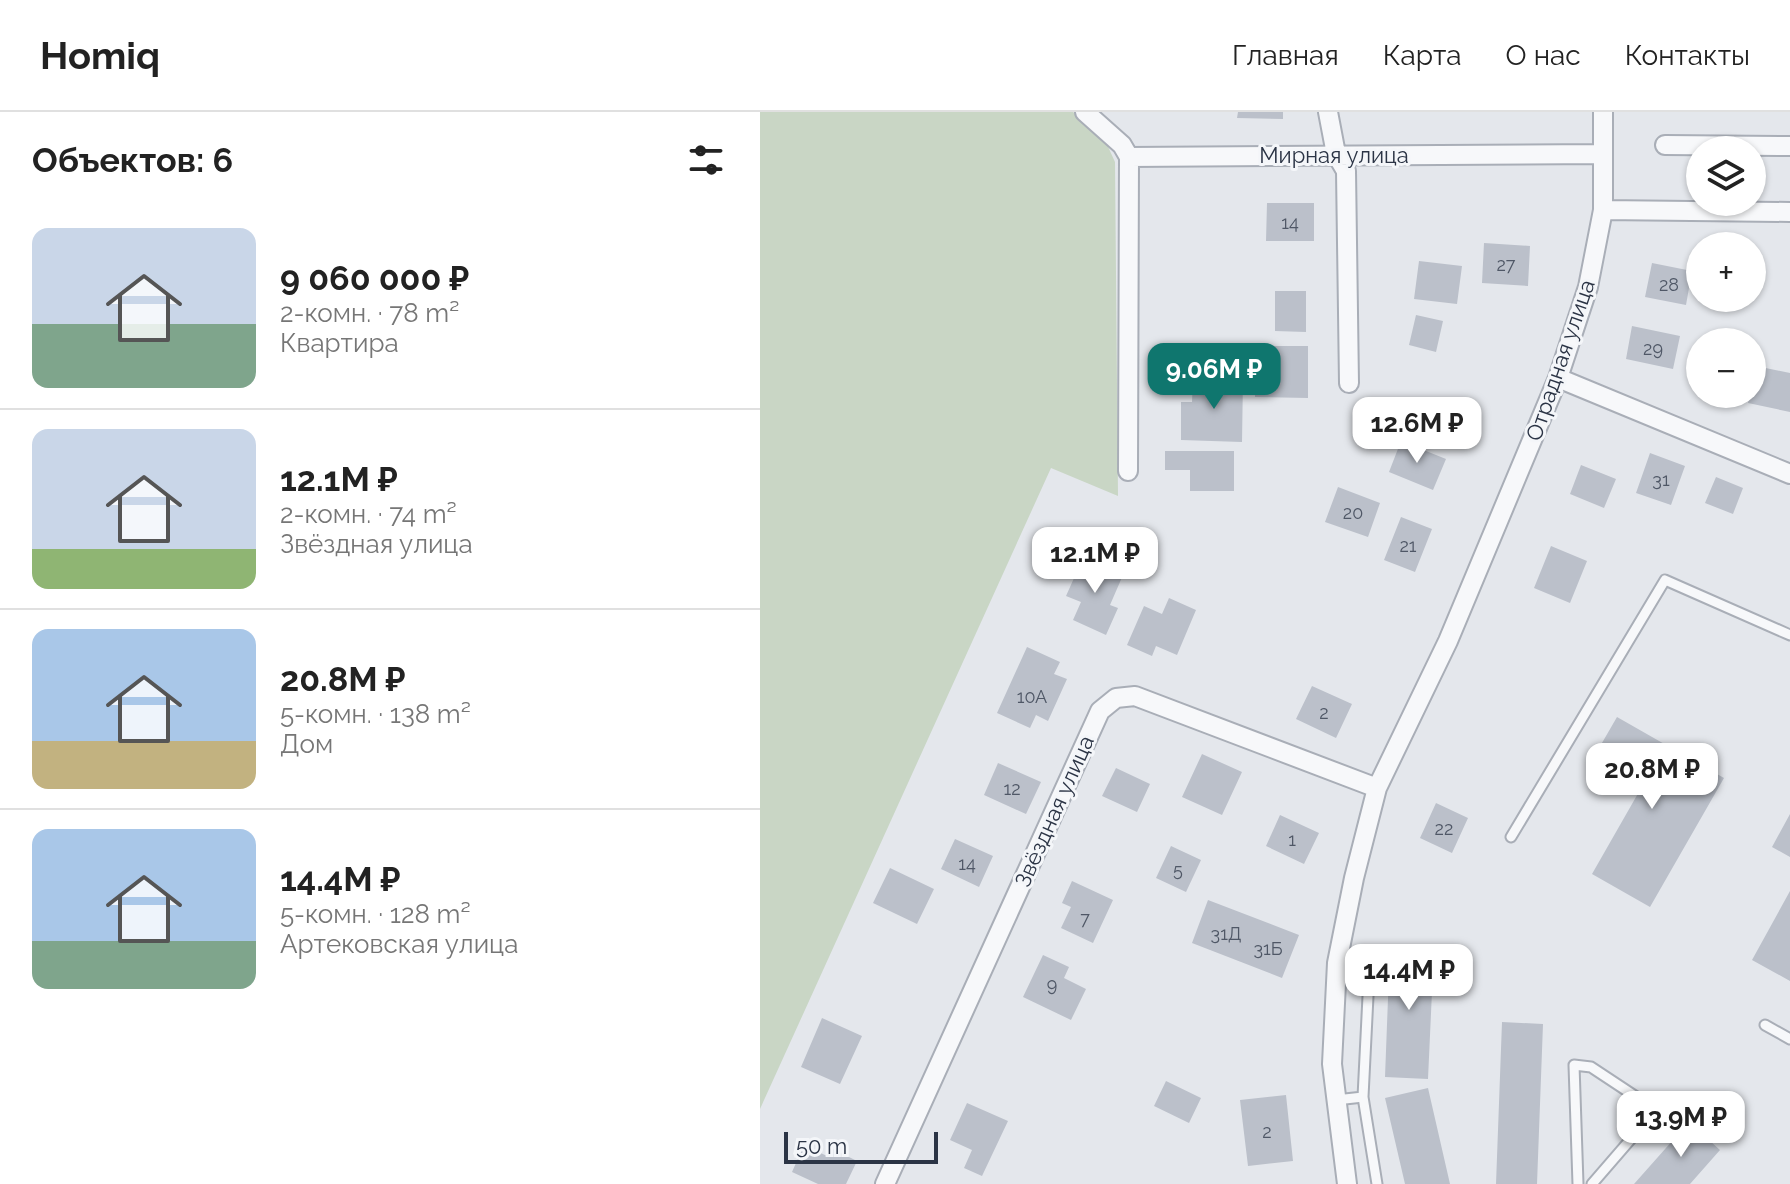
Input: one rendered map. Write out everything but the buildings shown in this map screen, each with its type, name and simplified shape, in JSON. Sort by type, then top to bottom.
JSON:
[{"type":"street","points":[[1085,112],[1122,145],[1129,157],[1128,471]]},
{"type":"street","points":[[1328,112],[1336,154],[1346,171],[1349,383]]},
{"type":"street","name":"Отрадная улица","points":[[1347,1184],[1332,1064],[1337,963],[1377,788],[1448,641],[1558,378],[1588,287],[1603,210],[1603,112]]},
{"type":"street","points":[[1665,145],[1790,146]]},
{"type":"street","name":"Мирная улица","points":[[1129,157],[1603,154]]},
{"type":"street","points":[[1603,210],[1790,212]]},
{"type":"street","points":[[1558,378],[1790,474]]},
{"type":"street","name":"Звёздная улица","points":[[885,1184],[1100,711],[1116,698],[1135,696],[1377,788]]},
{"type":"lane","points":[[1511,837],[1665,580],[1790,635]]},
{"type":"lane","points":[[1370,956],[1363,1097],[1377,1184]]},
{"type":"lane","points":[[1765,1025],[1790,1039]]},
{"type":"lane","points":[[1578,1184],[1574,1065],[1591,1067],[1656,1110],[1592,1184]]},
{"type":"lane","points":[[1336,1100],[1363,1097]]},
{"type":"green space","points":[[760,112],[1073,112],[1105,140],[1115,162],[1118,496],[1051,468],[760,1109]]}]
